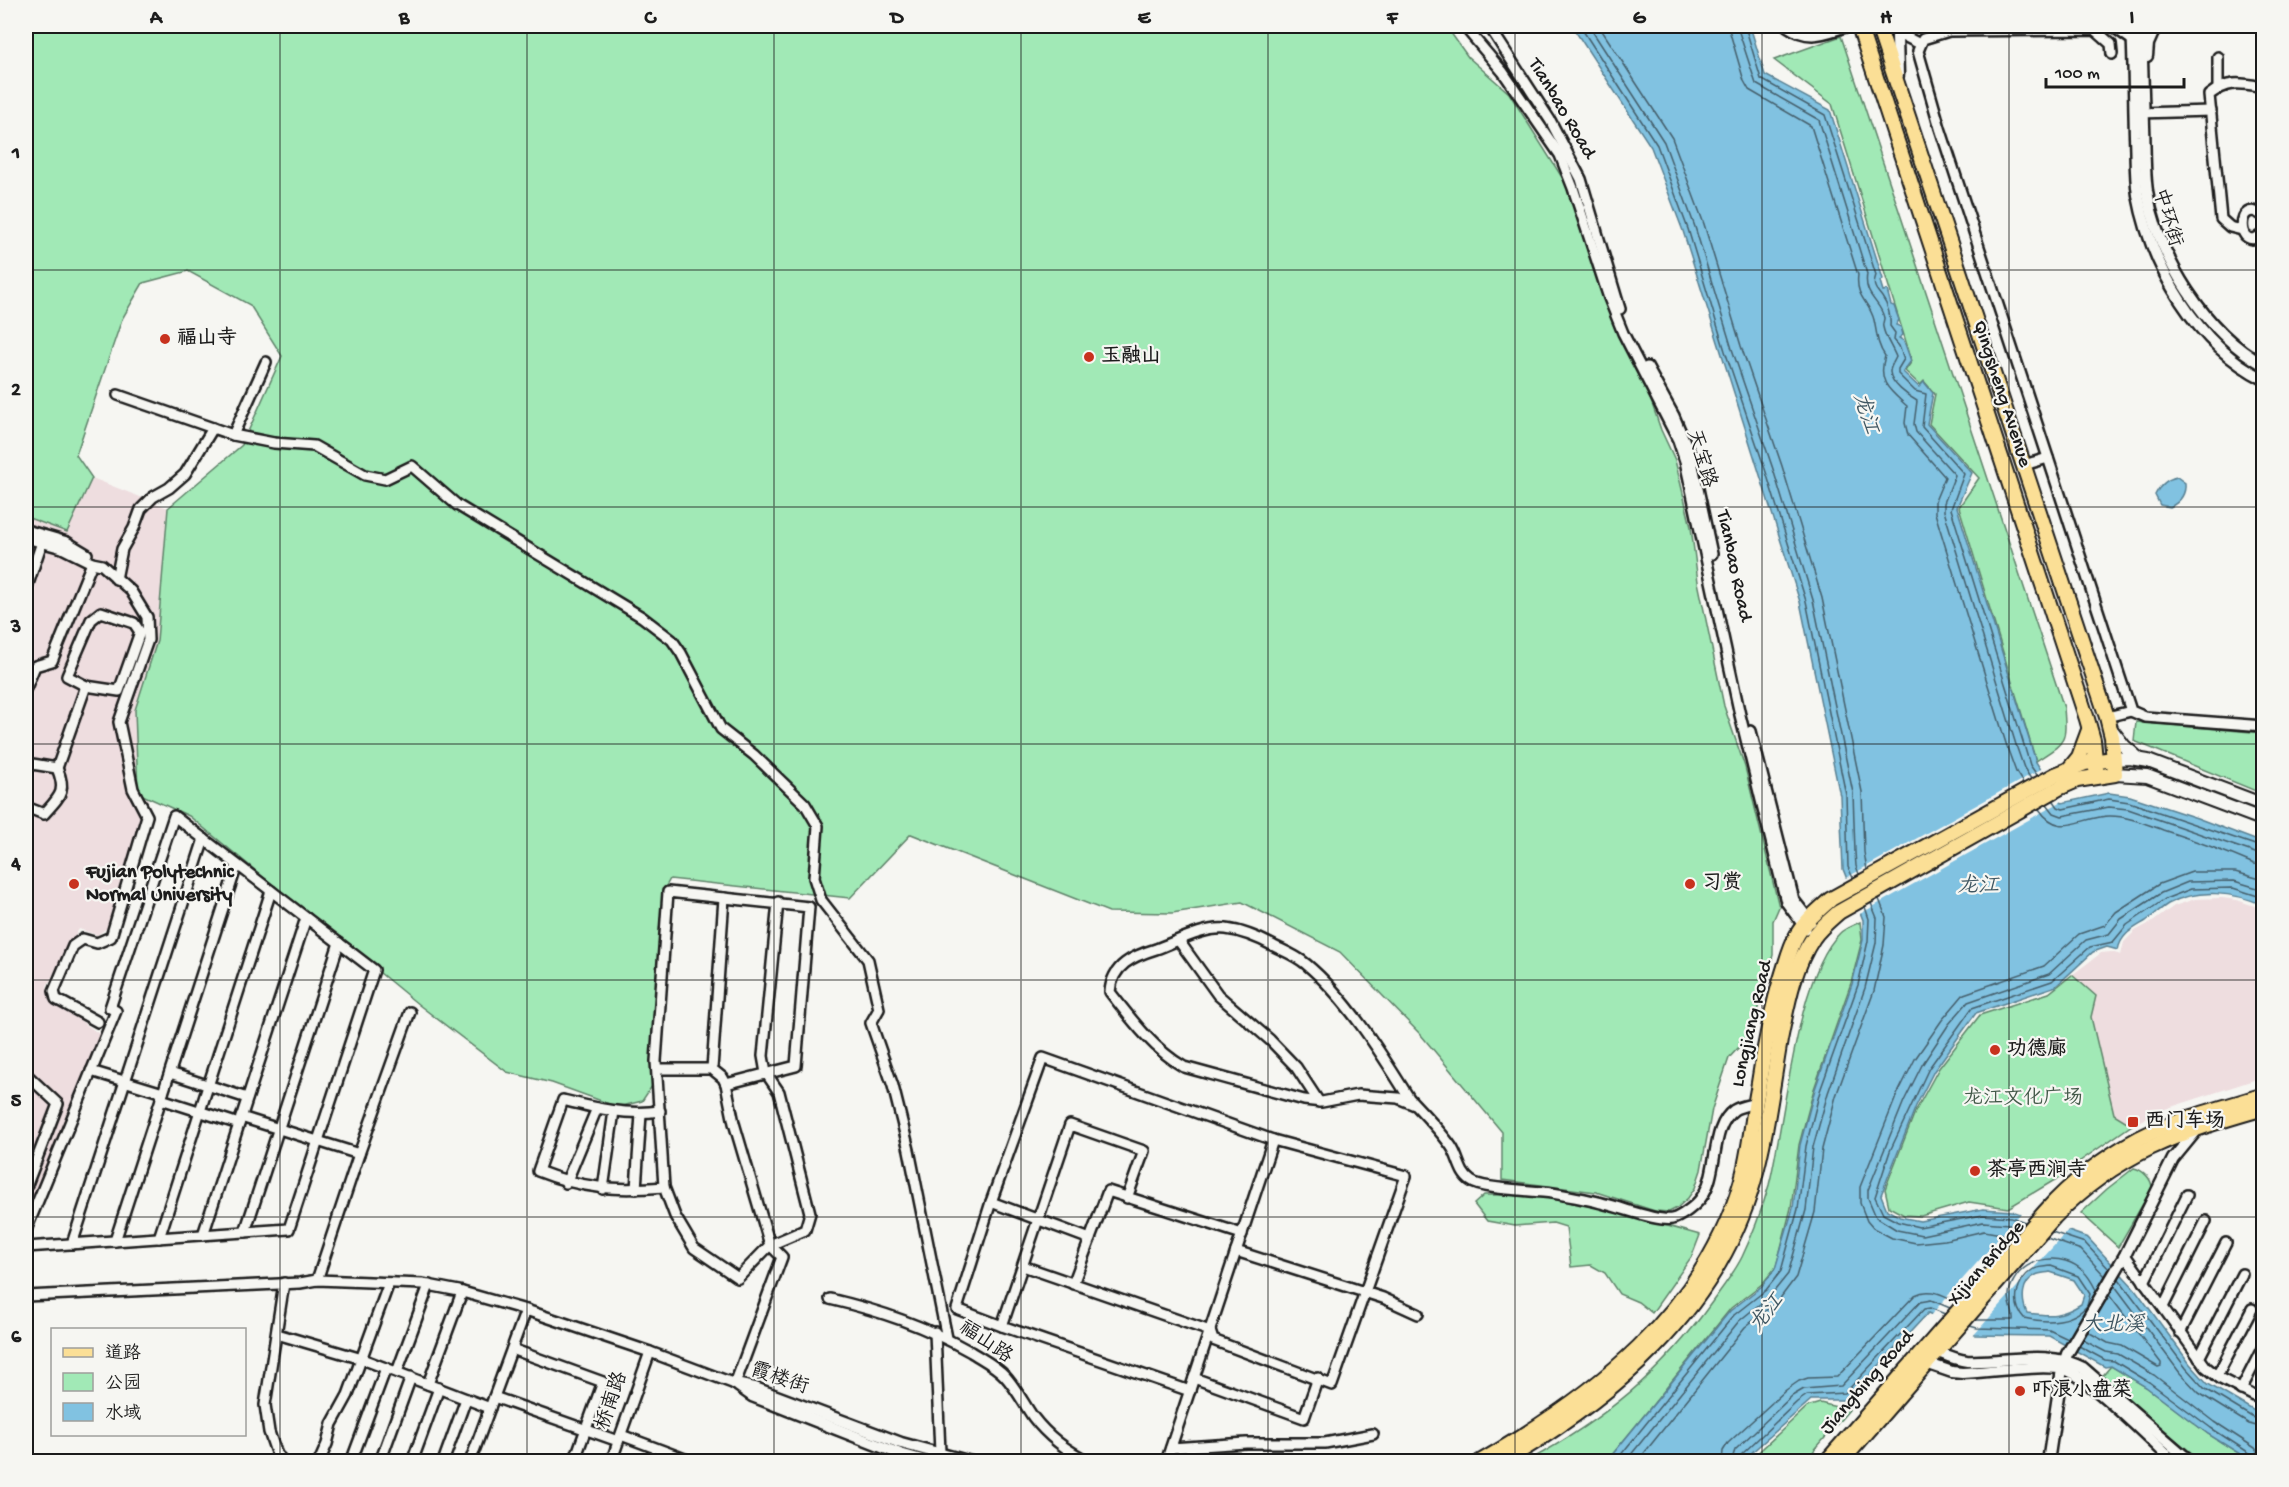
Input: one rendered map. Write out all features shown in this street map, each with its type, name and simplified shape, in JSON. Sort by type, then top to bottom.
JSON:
[{"type":"main road","name":"Qingsheng Avenue","points":[[1859,26],[2087,719],[2093,740],[2097,777]]},
{"type":"main road","name":"Qingsheng Avenue","points":[[1878,26],[2109,723],[2115,774]]},
{"type":"main road","points":[[2070,768],[2084,748],[2089,732],[2087,719]]},
{"type":"main road","points":[[2109,723],[2124,746],[2140,760]]},
{"type":"main road","name":"Longjiang Road","points":[[1502,1461],[1571,1418],[1616,1385],[1647,1358],[1691,1306],[1730,1245],[1744,1211],[1756,1171],[1787,1002],[1803,957],[1816,934],[1839,912],[2058,781],[2070,768],[2095,761],[2140,760],[2264,805]]},
{"type":"main road","name":"Longjiang Road","points":[[1480,1461],[1551,1418],[1619,1368],[1651,1337],[1688,1291],[1718,1244],[1742,1181],[1774,1000],[1792,944],[1806,923],[1831,899],[2058,781],[2115,774],[2147,776],[2264,820]]},
{"type":"main road","points":[[2049,1214],[2091,1169],[2141,1138],[2264,1095]]},
{"type":"main road","points":[[2049,1214],[2111,1168],[2147,1148],[2201,1126],[2264,1108]]},
{"type":"main road","name":"Xijian Bridge","points":[[1944,1333],[2049,1214]]},
{"type":"main road","name":"Jiangbing Road","points":[[1841,1461],[1944,1333]]},
{"type":"main road","name":"Jiangbing Road","points":[[1826,1461],[1921,1361]]},
{"type":"street","name":"天宝路","points":[[1464,26],[1509,81],[1560,155],[1623,333],[1678,440],[1685,461],[1740,715],[1786,902],[1816,934]]},
{"type":"street","name":"Tianbao Road","points":[[1489,26],[1568,150],[1581,179],[1615,296],[1628,330],[1685,437],[1746,713],[1794,900],[1806,923]]},
{"type":"street","points":[[1787,26],[1802,35],[1814,36],[1849,26]]},
{"type":"street","points":[[2114,26],[2133,40]]},
{"type":"street","name":"中环街","points":[[2132,26],[2148,193],[2157,227],[2183,284],[2212,324],[2242,351],[2264,365]]},
{"type":"street","name":"中环街","points":[[2141,26],[2138,195],[2147,231],[2188,311],[2204,331],[2235,360],[2264,379]]},
{"type":"street","points":[[2142,67],[2147,60],[2148,44],[2156,26]]},
{"type":"street","points":[[1900,90],[1896,53],[1900,29],[1920,44]]},
{"type":"street","points":[[2112,54],[2111,44],[2095,30],[1949,31],[1923,39],[1918,51],[1940,128],[2131,711],[2145,717],[2264,726]]},
{"type":"street","points":[[2218,57],[2218,89]]},
{"type":"street","points":[[2263,234],[2251,237],[2242,230],[2230,227],[2221,219],[2209,95],[2223,85],[2245,84],[2264,87]]},
{"type":"street","points":[[2139,113],[2211,111]]},
{"type":"street","points":[[2242,230],[2241,222],[2246,215],[2254,212],[2263,213]]},
{"type":"street","points":[[232,435],[266,362]]},
{"type":"street","points":[[118,395],[232,435],[274,443],[314,446],[365,475],[385,479],[412,466],[457,506],[642,617],[672,640],[721,729],[754,755],[805,804],[818,826],[814,878],[821,900],[868,960],[879,1010],[871,1023],[893,1086],[909,1150],[947,1338]]},
{"type":"street","points":[[116,579],[122,549],[134,528],[141,509],[153,497],[169,488],[185,474],[213,428]]},
{"type":"street","points":[[2024,465],[2048,458]]},
{"type":"street","points":[[26,530],[67,542],[131,591],[147,617],[148,640],[119,722],[133,789],[147,816],[111,937],[97,943],[83,939],[73,946],[54,991],[56,999],[98,1022]]},
{"type":"street","points":[[26,538],[62,548],[97,564]]},
{"type":"street","points":[[26,590],[42,542]]},
{"type":"street","points":[[26,688],[30,665],[52,661],[97,564]]},
{"type":"street","points":[[101,612],[134,622],[140,632],[119,691],[86,686],[67,676],[91,620],[101,612]]},
{"type":"street","points":[[26,807],[44,814],[62,794],[63,782],[57,768],[86,686]]},
{"type":"street","points":[[2109,723],[2131,711]]},
{"type":"street","points":[[26,763],[57,768]]},
{"type":"street","points":[[26,1230],[117,1011],[110,1008],[174,816],[374,970],[289,1229],[26,1247]]},
{"type":"street","points":[[72,1244],[204,839]]},
{"type":"street","points":[[115,1241],[237,865]]},
{"type":"street","points":[[159,1238],[271,891]]},
{"type":"street","points":[[726,1084],[766,1073],[796,1066],[808,907],[778,902],[669,892],[657,1069],[664,1187],[675,1216],[694,1248],[738,1278],[770,1245],[805,1230],[810,1213],[779,1092],[766,1073],[764,1056],[778,902]]},
{"type":"street","points":[[712,1069],[724,898]]},
{"type":"street","points":[[203,1235],[306,918]]},
{"type":"street","points":[[1415,1105],[1398,1098],[1358,1095],[1319,1102],[1295,1098],[1184,1067],[1167,1057],[1123,1009],[1110,992],[1111,981],[1116,970],[1133,958],[1203,932],[1225,929],[1262,940],[1305,963],[1346,1004],[1415,1105],[1453,1148],[1460,1167],[1471,1182],[1481,1186],[1545,1191],[1607,1204],[1661,1219],[1672,1219],[1701,1198],[1710,1181],[1719,1134],[1727,1117],[1736,1108],[1756,1103]]},
{"type":"street","points":[[1179,941],[1218,995],[1270,1040],[1296,1067],[1319,1102]]},
{"type":"street","points":[[245,1232],[339,943]]},
{"type":"street","points":[[317,1280],[410,1012]]},
{"type":"street","points":[[1190,1391],[957,1309],[991,1203],[1043,1058],[1274,1140],[1406,1176],[1332,1385],[1213,1340],[1210,1331]]},
{"type":"street","points":[[26,1296],[317,1280],[429,1285],[526,1310],[735,1384],[782,1257],[770,1245],[723,1078],[712,1069],[657,1069]]},
{"type":"street","points":[[92,1071],[125,1081],[200,1112],[279,1129],[359,1154]]},
{"type":"street","points":[[170,1073],[247,1098]]},
{"type":"street","points":[[26,1074],[58,1104],[26,1186]]},
{"type":"street","points":[[660,1111],[640,1114],[563,1100],[538,1171],[566,1183],[603,1189],[664,1187]]},
{"type":"street","points":[[566,1183],[597,1108]]},
{"type":"street","points":[[603,1189],[614,1111]]},
{"type":"street","points":[[636,1189],[640,1114]]},
{"type":"street","points":[[1002,1326],[1070,1125],[1144,1151],[1127,1198]]},
{"type":"street","points":[[2048,1461],[2064,1361],[2122,1258],[2173,1159],[2201,1126]]},
{"type":"street","points":[[1166,1461],[1274,1140]]},
{"type":"street","points":[[1073,1284],[1108,1191],[1242,1234]]},
{"type":"street","points":[[2144,1282],[2187,1195]]},
{"type":"street","points":[[991,1203],[1090,1239]]},
{"type":"street","points":[[2163,1307],[2206,1221]]},
{"type":"street","points":[[2180,1333],[2226,1243]]},
{"type":"street","points":[[1236,1251],[1383,1298],[1418,1314]]},
{"type":"street","points":[[2122,1258],[2144,1282],[2199,1358],[2217,1376],[2264,1401]]},
{"type":"street","points":[[1023,1266],[1210,1331]]},
{"type":"street","points":[[2199,1358],[2242,1274]]},
{"type":"street","points":[[284,1283],[265,1405],[269,1432],[277,1455],[284,1461]]},
{"type":"street","points":[[319,1461],[327,1444],[332,1424],[348,1395],[389,1283]]},
{"type":"street","points":[[397,1372],[429,1285]]},
{"type":"street","points":[[428,1384],[462,1292]]},
{"type":"street","name":"福山路","points":[[830,1299],[863,1306],[916,1324],[947,1338],[1004,1375],[1034,1418],[1053,1439],[1070,1452],[1090,1461]]},
{"type":"street","points":[[2217,1376],[2252,1309]]},
{"type":"street","points":[[473,1461],[526,1310]]},
{"type":"street","points":[[935,1332],[940,1453]]},
{"type":"street","points":[[277,1334],[362,1359],[490,1408]]},
{"type":"street","points":[[2241,1390],[2264,1345]]},
{"type":"street","points":[[512,1348],[603,1382],[574,1461]]},
{"type":"street","points":[[1931,1349],[1966,1361],[2064,1361],[2083,1368],[2192,1461]]},
{"type":"street","name":"桥南路","points":[[611,1461],[650,1352]]},
{"type":"street","points":[[1921,1361],[1952,1372],[1962,1373],[2052,1367],[2064,1361]]},
{"type":"street","points":[[2064,1361],[2174,1461]]},
{"type":"street","points":[[351,1461],[386,1368]]},
{"type":"street","points":[[380,1461],[411,1377]]},
{"type":"street","points":[[1194,1378],[1304,1418],[1318,1378]]},
{"type":"street","name":"霞楼街","points":[[735,1384],[755,1388],[901,1443],[971,1461]]},
{"type":"street","name":"霞楼街","points":[[735,1384],[752,1396],[900,1455],[929,1461]]},
{"type":"street","points":[[412,1461],[439,1388]]},
{"type":"street","points":[[494,1397],[586,1430],[693,1461]]},
{"type":"street","points":[[443,1461],[466,1399]]},
{"type":"street","points":[[1171,1448],[1265,1443],[1325,1443],[1373,1434]]},
{"type":"shaded area","name":"Fujian Polytechnic Normal University","points":[[92,478],[168,508],[157,641],[135,710],[138,793],[148,798],[137,840],[107,928],[97,935],[79,929],[47,986],[52,1000],[102,1036],[26,1218],[26,517],[67,532]]},
{"type":"shaded area","points":[[2195,899],[2237,900],[2263,909],[2263,1077],[2165,1109],[2132,1125],[2114,1114],[2091,1017],[2095,996],[2072,975],[2101,953],[2111,952],[2121,955],[2124,942],[2135,931],[2154,921],[2174,906]]},
{"type":"green space","points":[[26,26],[1446,26],[1468,57],[1509,93],[1570,190],[1588,253],[1675,460],[1691,527],[1698,582],[1724,706],[1745,767],[1779,907],[1773,921],[1773,955],[1750,1035],[1729,1058],[1712,1109],[1701,1170],[1695,1188],[1688,1198],[1669,1212],[1655,1211],[1596,1192],[1502,1180],[1502,1132],[1421,1035],[1340,952],[1242,902],[1172,913],[1109,912],[911,834],[850,898],[670,879],[665,888],[652,1086],[642,1101],[618,1107],[552,1083],[507,1072],[419,1005],[189,816],[138,793],[135,710],[157,641],[168,508],[242,445],[282,356],[250,305],[188,271],[143,283],[122,319],[76,455],[92,478],[67,532],[26,517]]},
{"type":"green space","points":[[1841,36],[2064,708],[2065,729],[2062,741],[2036,761],[1959,507],[1979,478],[1929,424],[1935,394],[1924,381],[1920,385],[1905,371],[1912,361],[1832,104],[1774,60]]},
{"type":"green space","points":[[2136,722],[2263,733],[2263,794],[2134,741]]},
{"type":"green space","points":[[1860,922],[1862,940],[1851,983],[1814,1089],[1799,1145],[1791,1208],[1776,1267],[1762,1284],[1731,1308],[1607,1461],[1528,1461],[1606,1411],[1652,1372],[1693,1327],[1735,1269],[1754,1230],[1769,1185],[1794,1052],[1802,1015],[1813,981],[1825,953],[1840,933]]},
{"type":"green space","name":"龙江文化广场","points":[[2072,975],[2096,996],[2091,1017],[2114,1114],[2132,1125],[2073,1166],[2064,1176],[2008,1208],[1969,1202],[1921,1216],[1904,1215],[1889,1207],[1885,1189],[1915,1112],[1939,1068],[1980,1015],[2049,993]]},
{"type":"green space","points":[[2134,1168],[2146,1175],[2152,1188],[2118,1247],[2081,1213]]},
{"type":"green space","points":[[1484,1195],[1528,1195],[1595,1206],[1700,1235],[1692,1256],[1652,1313],[1638,1302],[1619,1294],[1605,1273],[1591,1265],[1571,1267],[1566,1227],[1553,1223],[1515,1226],[1487,1221],[1474,1204]]},
{"type":"green space","points":[[2111,1366],[2146,1387],[2208,1434],[2251,1461],[2202,1461],[2100,1379]]},
{"type":"green space","points":[[1820,1403],[1849,1410],[1805,1461],[1749,1461],[1807,1407]]},
{"type":"water","name":"龙江","points":[[1572,26],[1750,26],[1765,75],[1830,110],[1883,279],[1880,281],[1883,291],[1887,290],[1891,305],[1894,306],[1899,320],[1896,325],[1901,327],[1903,335],[1899,338],[1904,341],[1911,361],[1903,372],[1919,387],[1924,382],[1933,393],[1927,424],[1972,473],[1957,507],[2036,762],[2062,803],[2109,793],[2130,796],[2263,843],[2263,905],[2240,897],[2216,894],[2180,899],[2168,904],[2128,932],[2118,950],[2107,947],[2093,952],[2056,986],[1976,1013],[1934,1071],[1916,1106],[1881,1195],[1887,1210],[1900,1217],[1920,1221],[1983,1209],[2012,1211],[2088,1238],[2135,1289],[2190,1364],[2208,1384],[2263,1416],[2263,1461],[2251,1461],[2208,1434],[2146,1387],[2111,1366],[2105,1367],[2049,1336],[1975,1335],[1928,1313],[1847,1400],[1811,1400],[1742,1461],[1607,1461],[1730,1311],[1762,1286],[1775,1269],[1793,1208],[1800,1145],[1815,1089],[1852,984],[1863,940],[1863,920],[1843,869],[1840,796],[1800,602],[1683,231],[1651,147]],"holes":[[[2050,1272],[2074,1280],[2084,1295],[2081,1304],[2055,1314],[2027,1313],[2024,1292],[2031,1278]]]},
{"type":"water","points":[[2177,477],[2185,483],[2182,497],[2170,507],[2160,505],[2155,495],[2157,491],[2161,485]]},
{"type":"pier","points":[[2043,768],[2064,800],[2066,799],[1858,915],[1844,879]]},
{"type":"pier","points":[[2022,1212],[2069,1229],[1972,1337],[1929,1317]]},
{"type":"place","name":"福山寺","points":[[165,339]]},
{"type":"place","name":"玉融山","points":[[1089,357]]},
{"type":"place","name":"Fujian Polytechnic Normal University","points":[[74,884]]},
{"type":"place","name":"习赏","points":[[1690,884]]},
{"type":"place","name":"功德廊","points":[[1995,1050]]},
{"type":"place","name":"西门车场","points":[[2133,1122]]},
{"type":"place","name":"茶亭西涧寺","points":[[1975,1171]]},
{"type":"place","name":"吓浪小盘菜","points":[[2020,1391]]},
{"type":"water label","name":"大北溪","points":[[2113,1326]]}]
